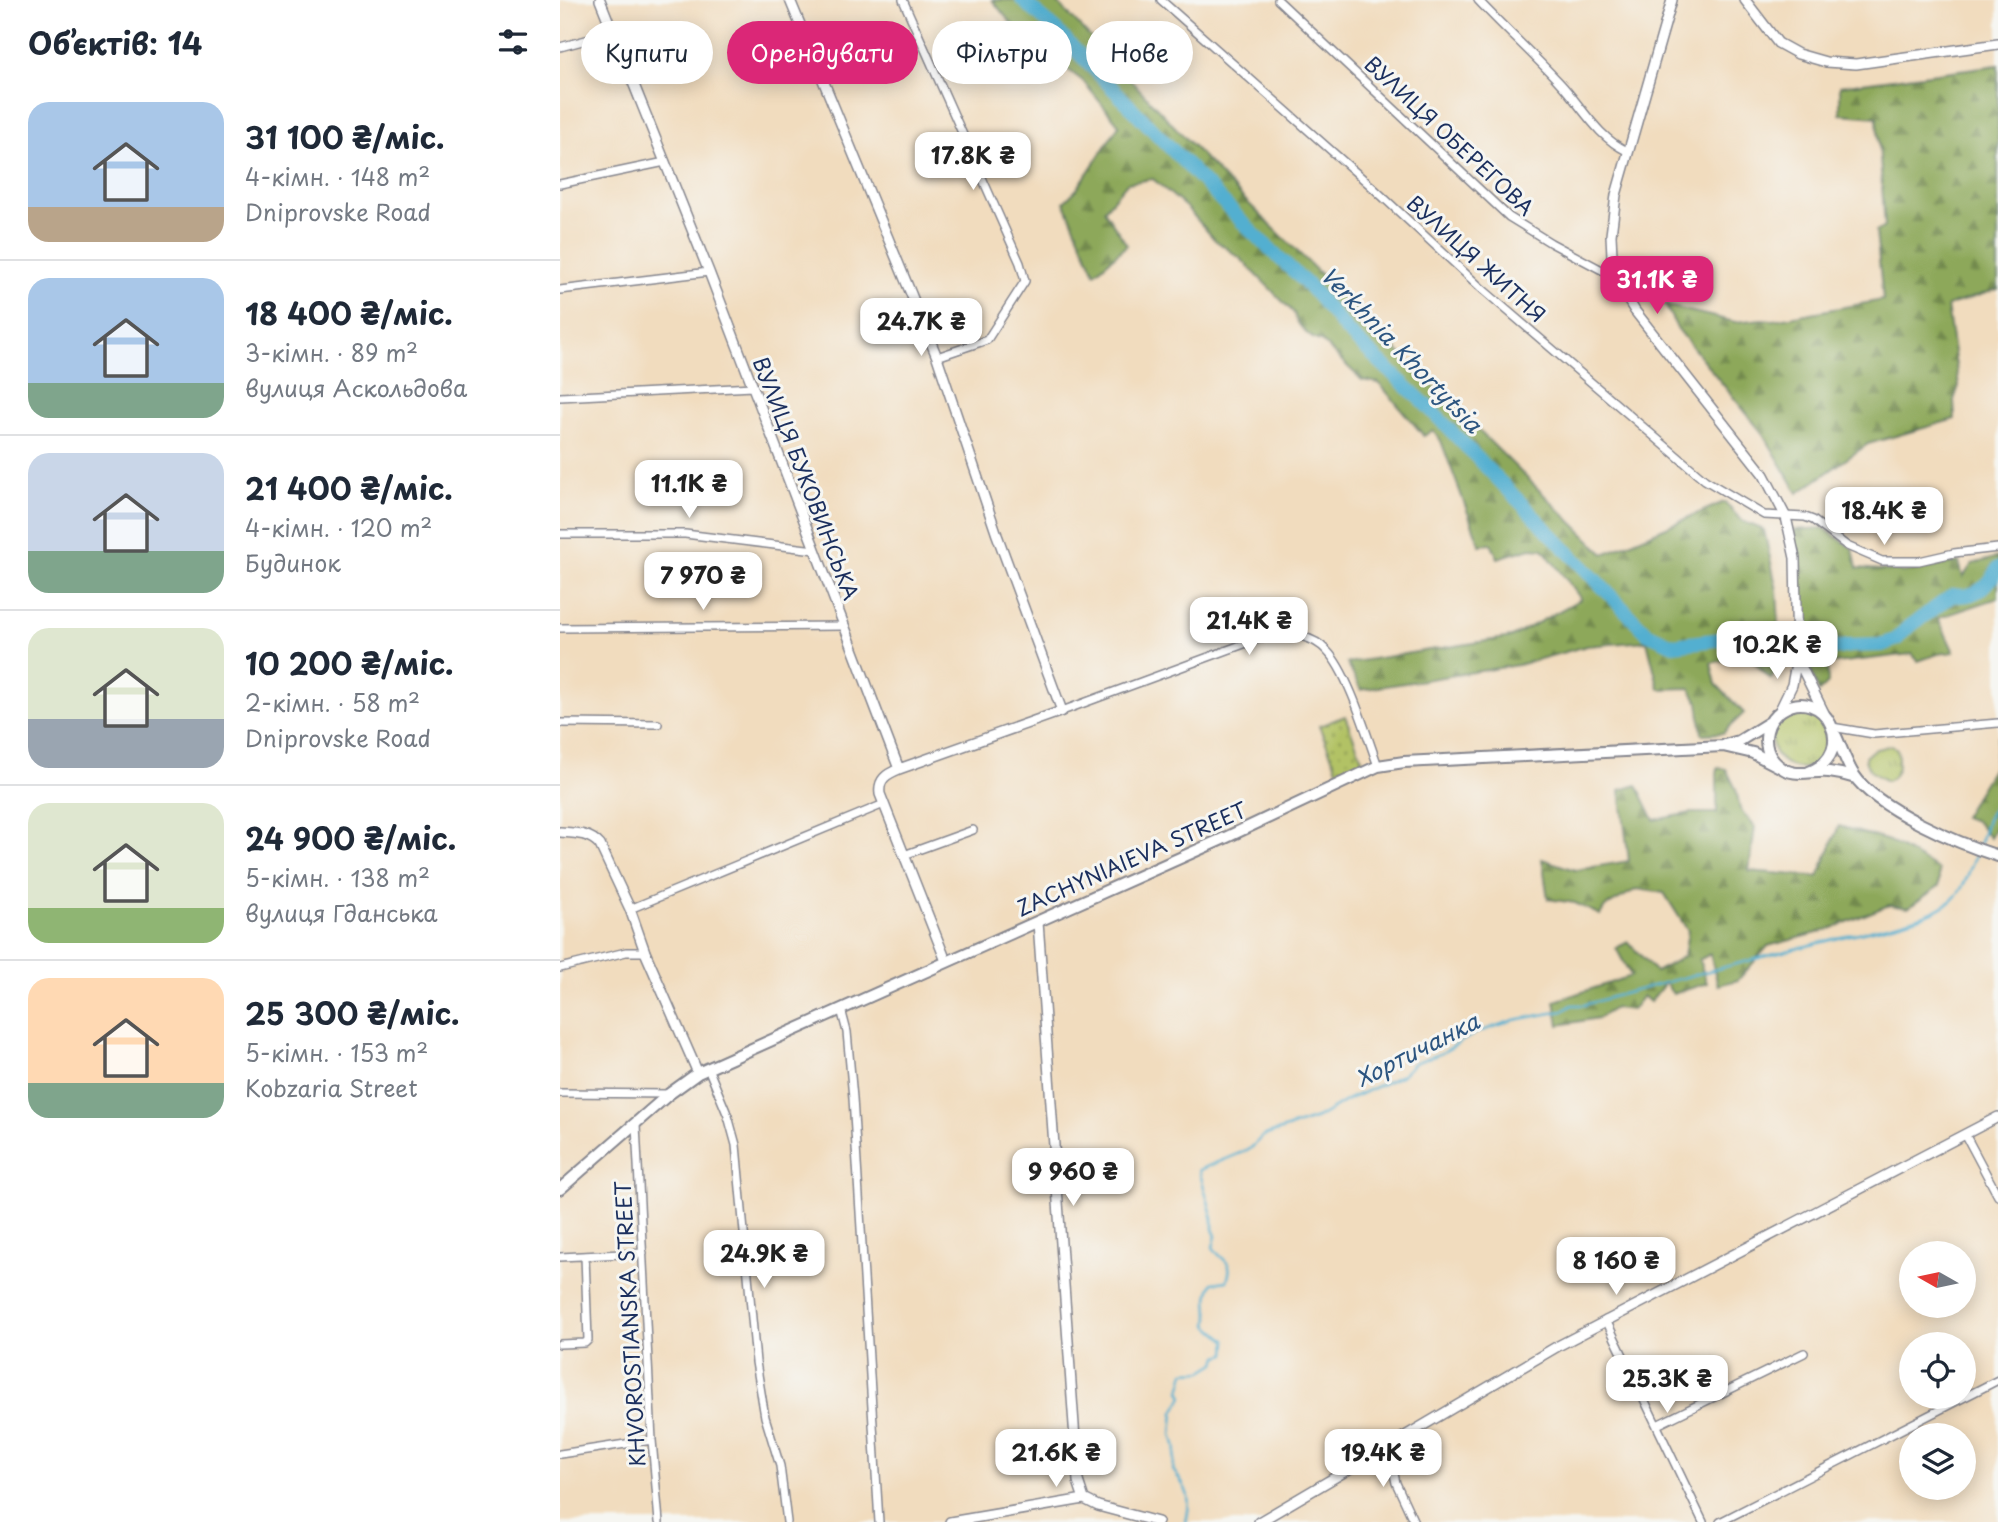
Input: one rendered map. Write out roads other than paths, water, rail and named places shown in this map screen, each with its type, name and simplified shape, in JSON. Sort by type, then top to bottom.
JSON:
[{"type":"main road","points":[[1782,768],[1768,751],[1766,736],[1770,722],[1779,712],[1792,706],[1806,705],[1825,715],[1856,778]]},
{"type":"main road","name":"ZACHYNIAIEVA STREET","points":[[560,1189],[669,1094],[703,1070],[1227,837],[1378,766],[1404,762],[1723,746],[1739,741],[1770,722]]},
{"type":"main road","points":[[1810,772],[1822,766],[1831,755],[1835,741],[1832,727]]},
{"type":"main road","points":[[1723,746],[1753,753],[1795,773],[1827,772],[1856,778],[1907,817],[1962,844],[1993,855]]},
{"type":"street","name":"ВУЛИЦЯ БУКОВИНСЬКА","points":[[600,0],[608,21]]},
{"type":"street","points":[[790,0],[937,357],[997,535],[1062,711]]},
{"type":"street","points":[[903,0],[1020,263],[1025,281],[987,340],[937,357]]},
{"type":"street","name":"ВУЛИЦЯ ЖИТНЯ","points":[[1161,0],[1370,185],[1480,287],[1698,474],[1758,513],[1813,520],[1847,546],[1882,561],[1919,561],[1954,553],[1998,548]]},
{"type":"street","name":"ВУЛИЦЯ ОБЕРЕГОВА","points":[[1278,0],[1509,217],[1613,276]]},
{"type":"street","points":[[1478,0],[1560,83],[1603,135],[1628,151]]},
{"type":"street","points":[[1745,0],[1778,43],[1798,54],[1826,62],[1856,64],[1998,44]]},
{"type":"street","points":[[1669,2],[1612,213],[1613,276],[1635,312],[1764,475],[1786,517],[1795,558],[1797,658],[1792,685],[1779,712]]},
{"type":"street","points":[[560,47],[581,41]]},
{"type":"street","name":"ВУЛИЦЯ БУКОВИНСЬКА","points":[[633,84],[709,272],[900,769]]},
{"type":"street","points":[[560,184],[665,162]]},
{"type":"street","points":[[560,290],[709,272]]},
{"type":"street","points":[[560,397],[753,387]]},
{"type":"street","points":[[560,534],[685,534],[815,550]]},
{"type":"street","points":[[560,628],[845,626]]},
{"type":"street","points":[[946,961],[884,804],[880,785],[886,775],[1271,634],[1301,636],[1327,650],[1341,671],[1378,766]]},
{"type":"street","points":[[1797,658],[1825,715]]},
{"type":"street","points":[[560,723],[659,724]]},
{"type":"street","points":[[1832,727],[1874,734],[1998,723]]},
{"type":"street","points":[[630,909],[884,804]]},
{"type":"street","points":[[904,855],[973,830]]},
{"type":"street","points":[[560,832],[594,838],[604,853],[630,909],[645,952],[728,1116],[736,1145],[756,1362],[765,1417],[780,1466],[788,1522]]},
{"type":"street","points":[[1038,922],[1078,1481],[1084,1499]]},
{"type":"street","points":[[560,968],[626,952],[645,952]]},
{"type":"street","points":[[841,1009],[847,1032],[853,1098],[879,1522]]},
{"type":"street","points":[[560,1093],[669,1094]]},
{"type":"street","points":[[1259,1522],[1606,1320],[1998,1117]]},
{"type":"street","name":"KHVOROSTIANSKA STREET","points":[[636,1125],[652,1440],[659,1522]]},
{"type":"street","points":[[1965,1134],[1998,1196]]},
{"type":"street","points":[[560,1257],[643,1253]]},
{"type":"street","points":[[560,1344],[586,1343],[588,1340],[585,1256]]},
{"type":"street","points":[[1606,1320],[1703,1522]]},
{"type":"street","points":[[1657,1425],[1804,1353]]},
{"type":"street","points":[[1720,1522],[1998,1380]]},
{"type":"street","points":[[560,1454],[652,1440]]},
{"type":"street","points":[[1388,1446],[1396,1483],[1415,1522]]},
{"type":"street","points":[[950,1522],[1084,1499],[1098,1506],[1158,1522]]},
{"type":"waterway","name":"Verkhnia Khortytsia","points":[[1022,0],[1054,28],[1252,232],[1310,287],[1348,332],[1423,402],[1647,633],[1673,645],[1748,636],[1774,652],[1780,652]]},
{"type":"waterway","name":"Verkhnia Khortytsia","points":[[1818,652],[1815,652],[1849,646],[1882,645],[1897,639],[1906,629],[1953,595],[1968,595],[1980,590],[1998,568]]},
{"type":"waterway","name":"Хортичанка","points":[[1979,845],[1998,798]]},
{"type":"waterway","name":"Хортичанка","points":[[1186,1522],[1189,1506],[1187,1494],[1173,1470],[1176,1448],[1172,1434],[1174,1412],[1183,1396],[1180,1391],[1185,1372],[1203,1371],[1216,1363],[1218,1356],[1226,1354],[1227,1341],[1208,1325],[1210,1289],[1213,1283],[1227,1281],[1229,1269],[1226,1261],[1213,1247],[1216,1236],[1213,1219],[1199,1170],[1250,1149],[1263,1136],[1317,1118],[1347,1100],[1402,1075],[1414,1063],[1442,1053],[1476,1033],[1514,1020],[1563,1011],[1572,1005],[1584,1005],[1931,913],[1957,894],[1977,852]]}]
